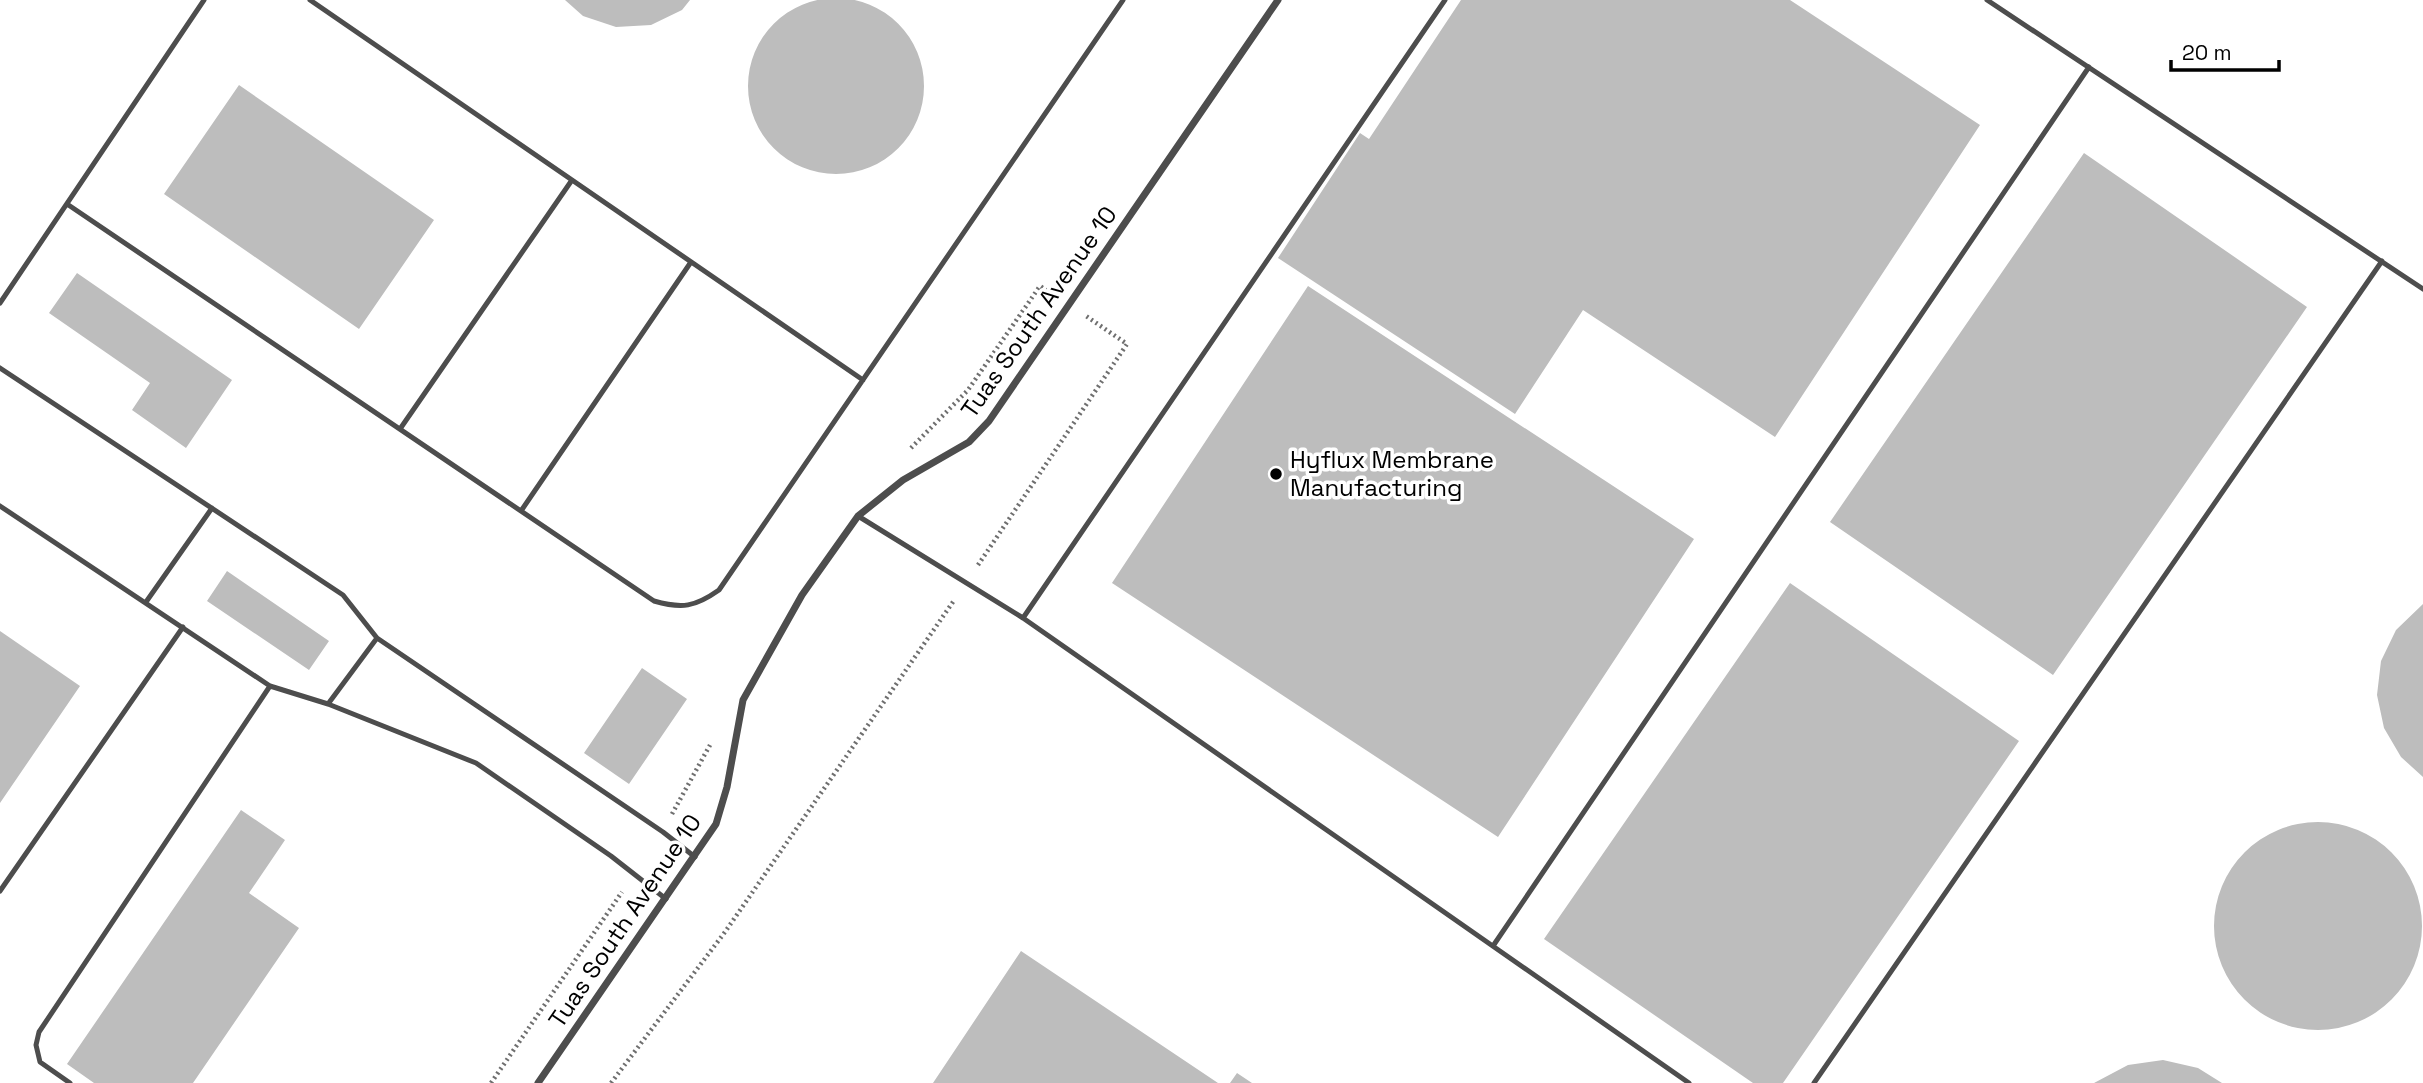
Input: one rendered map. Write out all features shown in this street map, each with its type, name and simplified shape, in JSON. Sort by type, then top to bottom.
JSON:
[{"type":"street","name":"Tuas South Avenue 10","points":[[538,1083],[716,824],[727,788],[743,700],[802,595],[858,516],[903,480],[969,442],[979,433],[1278,0]]},
{"type":"lane","points":[[0,303],[204,0]]},
{"type":"lane","points":[[310,0],[863,380]]},
{"type":"lane","points":[[320,7],[325,0]]},
{"type":"lane","points":[[67,204],[654,601],[674,607],[700,603],[719,590],[1123,0]]},
{"type":"lane","points":[[1023,618],[1445,0]]},
{"type":"lane","points":[[1987,0],[2423,289]]},
{"type":"lane","points":[[1493,946],[2089,67]]},
{"type":"lane","points":[[400,429],[572,180]]},
{"type":"lane","points":[[1814,1083],[2382,261]]},
{"type":"lane","points":[[520,511],[691,262]]},
{"type":"lane","points":[[0,368],[343,595],[377,638],[663,832],[695,857]]},
{"type":"lane","points":[[0,506],[270,686],[328,704],[477,763],[611,856],[666,899]]},
{"type":"lane","points":[[146,602],[212,508]]},
{"type":"lane","points":[[858,516],[1023,618],[1689,1083]]},
{"type":"lane","points":[[0,891],[183,627]]},
{"type":"lane","points":[[328,704],[377,638]]},
{"type":"lane","points":[[70,1083],[40,1062],[36,1045],[39,1032],[270,686]]},
{"type":"path","points":[[611,1083],[725,932],[1127,344],[1069,305]]},
{"type":"building","points":[[836,-2],[870,4],[899,23],[918,52],[924,86],[918,120],[899,149],[870,168],[836,174],[802,168],[773,149],[754,120],[748,86],[754,52],[773,23],[802,4]]},
{"type":"building","points":[[565,0],[690,0],[682,10],[651,25],[616,27],[583,16]]},
{"type":"building","points":[[1461,0],[1790,0],[1980,125],[1775,437],[1583,310],[1515,414],[1278,258],[1360,133],[1369,139]]},
{"type":"building","points":[[239,85],[434,220],[359,329],[164,194]]},
{"type":"building","points":[[2084,153],[2307,307],[2053,675],[1830,522]]},
{"type":"building","points":[[77,273],[232,380],[186,448],[132,410],[150,383],[49,313]]},
{"type":"building","points":[[1308,286],[1694,539],[1498,837],[1112,583]]},
{"type":"building","points":[[227,571],[329,641],[309,670],[207,601]]},
{"type":"building","points":[[1790,583],[2019,741],[1783,1083],[1753,1083],[1544,939]]},
{"type":"building","points":[[2423,604],[2423,777],[2401,757],[2384,728],[2377,695],[2381,661],[2396,630]]},
{"type":"building","points":[[0,631],[80,686],[0,803]]},
{"type":"building","points":[[642,668],[687,699],[629,784],[584,753]]},
{"type":"building","points":[[241,810],[285,840],[249,893],[299,928],[193,1083],[94,1083],[67,1064]]},
{"type":"building","points":[[2318,822],[2358,830],[2391,853],[2414,886],[2422,926],[2414,966],[2391,999],[2358,1022],[2318,1030],[2278,1022],[2245,999],[2222,966],[2214,926],[2222,886],[2245,853],[2278,830]]},
{"type":"building","points":[[1021,951],[1218,1083],[933,1083]]},
{"type":"building","points":[[2163,1060],[2198,1068],[2222,1083],[2094,1083],[2128,1065]]},
{"type":"building","points":[[1237,1073],[1252,1083],[1230,1083]]},
{"type":"place","name":"Hyflux Membrane Manufacturing","points":[[1276,474]]}]
